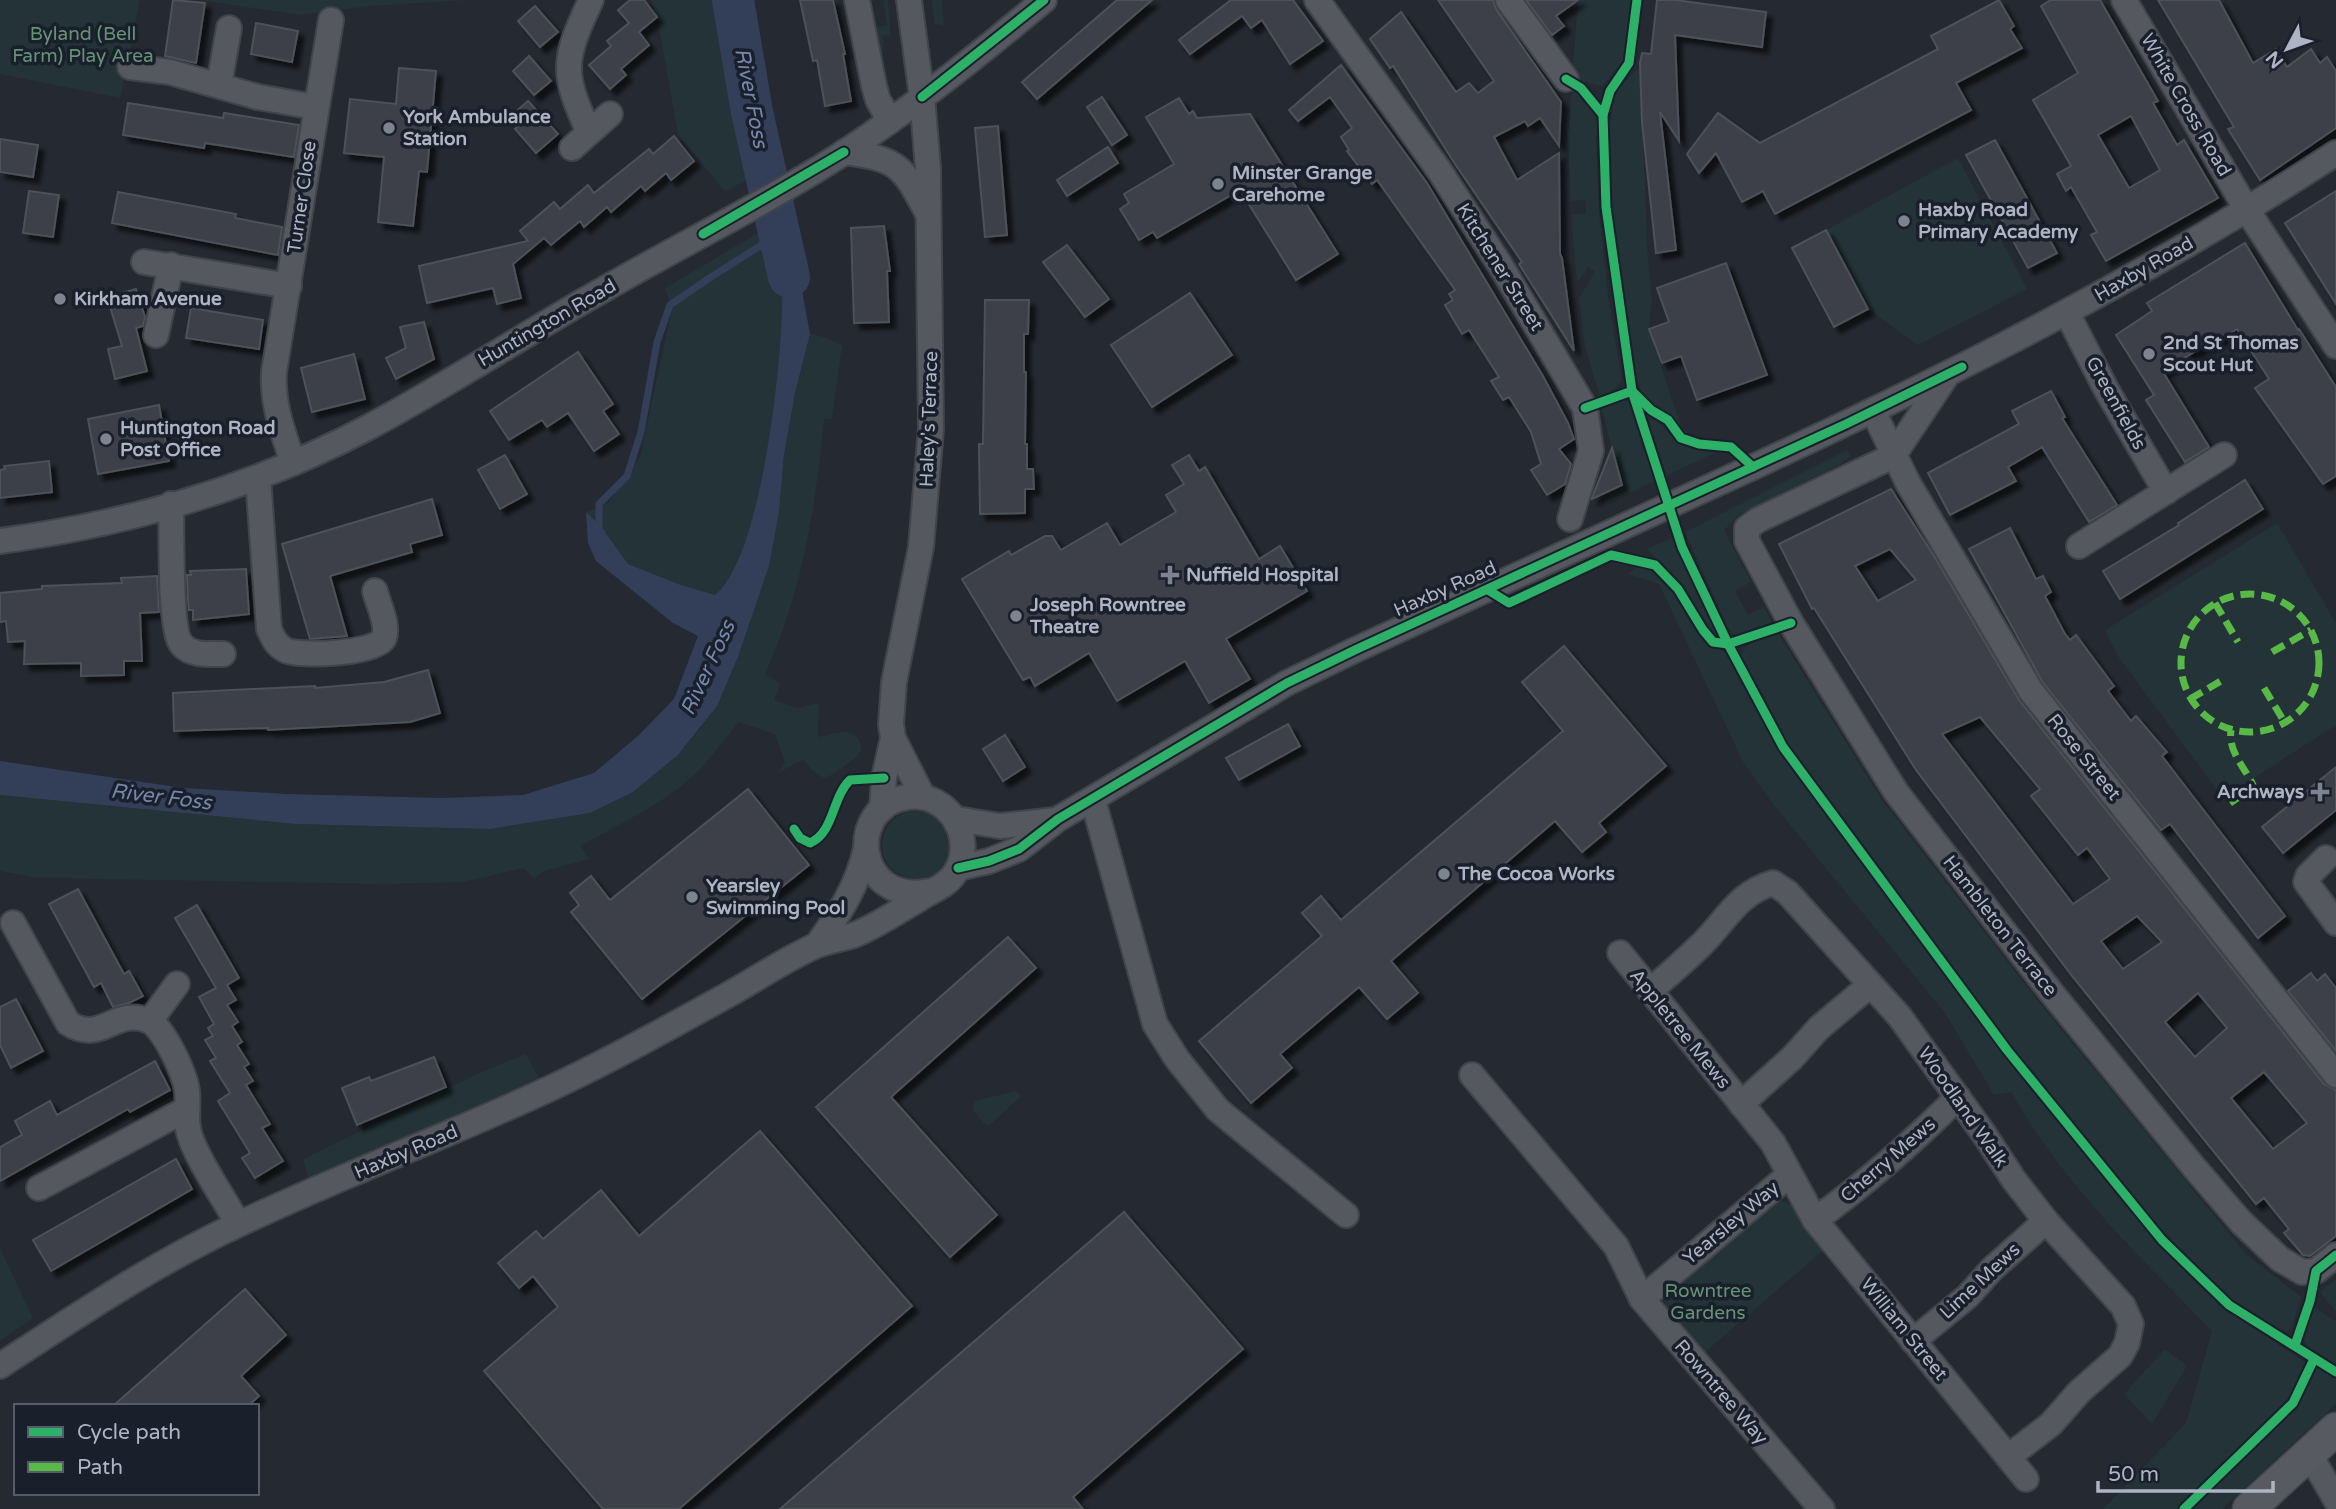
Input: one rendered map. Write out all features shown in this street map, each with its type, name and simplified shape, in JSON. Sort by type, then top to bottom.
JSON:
[{"type":"main road","points":[[2249,1509],[2336,1429]]},
{"type":"street","points":[[591,0],[573,37],[568,58],[580,140],[610,114]]},
{"type":"street","points":[[857,0],[874,86],[878,100],[890,121]]},
{"type":"street","name":"Haley's Terrace","points":[[909,0],[922,97],[929,215],[931,429],[921,547],[894,682],[891,724],[893,738],[923,797]]},
{"type":"street","name":"Huntington Road","points":[[0,541],[79,528],[258,478],[379,421],[554,317],[844,152],[922,97],[1044,0]]},
{"type":"street","name":"Kitchener Street","points":[[1318,0],[1446,181],[1502,268],[1585,408],[1591,451],[1570,519]]},
{"type":"street","points":[[1508,0],[1566,79]]},
{"type":"street","name":"White Cross Road","points":[[2124,0],[2247,210],[2336,346]]},
{"type":"street","name":"Turner Close","points":[[293,463],[276,413],[274,372],[331,20]]},
{"type":"street","points":[[219,85],[229,28]]},
{"type":"street","points":[[130,67],[170,72],[258,97],[315,107]]},
{"type":"street","points":[[844,152],[876,156],[903,172],[929,215]]},
{"type":"street","name":"Haxby Road","points":[[0,1366],[157,1266],[238,1224],[422,1146],[585,1072],[817,945],[856,934],[931,891],[951,878],[958,868],[989,861],[1019,849],[1058,819],[1287,683],[1873,411],[2067,313],[2247,210],[2336,153]]},
{"type":"street","points":[[144,262],[289,286]]},
{"type":"street","points":[[156,335],[171,265]]},
{"type":"street","name":"Greenfields","points":[[2067,313],[2106,389],[2166,492]]},
{"type":"street","name":"Haxby Road","points":[[1893,456],[1947,374]]},
{"type":"street","name":"Rose Street","points":[[1873,411],[1893,456],[2031,691],[2336,1075]]},
{"type":"street","points":[[2079,547],[2224,455]]},
{"type":"street","name":"Hambleton Terrace","points":[[1893,456],[1758,520],[1747,528],[1746,541],[1791,623],[1896,792],[2051,992],[2241,1222],[2280,1259],[2302,1272],[2316,1271],[2336,1255]]},
{"type":"street","points":[[258,478],[269,629],[274,642],[294,653],[329,653],[377,645],[383,639],[385,627],[375,591]]},
{"type":"street","points":[[171,504],[174,606],[178,637],[181,645],[190,650],[202,654],[223,654]]},
{"type":"street","name":"Haley's Terrace","points":[[882,809],[884,778],[893,738]]},
{"type":"street","points":[[931,891],[909,893],[888,886],[876,876],[869,863],[867,834],[882,809],[894,801],[923,797],[936,801],[947,809],[956,819],[962,835],[963,852],[958,868]]},
{"type":"street","points":[[1093,800],[1155,1024],[1177,1059],[1218,1110],[1346,1215]]},
{"type":"street","name":"Haxby Road","points":[[956,819],[1000,826],[1058,819]]},
{"type":"street","name":"Haxby Road","points":[[817,945],[848,901],[862,869],[866,848]]},
{"type":"street","points":[[2326,858],[2308,876],[2299,874],[2336,923]]},
{"type":"street","name":"Woodland Walk","points":[[1650,991],[1704,942],[1755,888],[1773,883],[1787,892],[1900,1017],[2014,1181],[2123,1307],[2131,1324],[2127,1343],[2120,1356],[2079,1392],[2051,1424],[2008,1457]]},
{"type":"street","points":[[13,923],[68,1023],[80,1031],[92,1032],[124,1018],[150,1021],[157,1027],[185,1078],[185,1110],[192,1143],[238,1224]]},
{"type":"street","name":"Appletree Mews","points":[[1619,953],[1773,1143],[1788,1175]]},
{"type":"street","points":[[150,1021],[177,984]]},
{"type":"street","name":"Appletree Mews","points":[[1741,1104],[1792,1058],[1819,1028],[1870,985]]},
{"type":"street","name":"Rowntree Way","points":[[1472,1075],[1616,1247],[1642,1299],[1822,1509]]},
{"type":"street","name":"Cherry Mews","points":[[1815,1220],[1853,1192],[1926,1129],[1958,1097]]},
{"type":"street","points":[[39,1188],[185,1110]]},
{"type":"street","name":"William Street","points":[[1788,1175],[1815,1220],[2026,1479]]},
{"type":"street","name":"Yearsley Way","points":[[1642,1299],[1788,1175]]},
{"type":"street","name":"Lime Mews","points":[[1913,1341],[1968,1296],[1992,1269],[2046,1221]]},
{"type":"street","points":[[2308,1453],[2336,1500]]},
{"type":"green space","name":"Byland (Bell Farm) Play Area","points":[[0,0],[140,0],[120,98],[0,74]]},
{"type":"green space","points":[[200,0],[468,0],[369,6],[300,15]]},
{"type":"green space","points":[[651,0],[720,0],[728,24],[755,175],[725,192],[678,134],[657,17]]},
{"type":"green space","points":[[883,0],[888,0],[891,36],[883,35],[878,88],[868,29],[887,25]]},
{"type":"green space","points":[[932,0],[942,0],[944,26],[934,24]]},
{"type":"green space","points":[[1578,0],[1633,0],[1623,61],[1602,86],[1572,80]]},
{"type":"green space","points":[[1640,67],[1652,299],[1649,329],[1682,430],[1671,417],[1643,397],[1635,373],[1609,207],[1607,145],[1614,98],[1619,86]]},
{"type":"green space","points":[[1572,87],[1584,97],[1599,123],[1596,138],[1599,212],[1609,303],[1622,380],[1616,388],[1600,397],[1585,347],[1579,298],[1595,272],[1588,267],[1577,283],[1571,215],[1586,213],[1585,200],[1570,201],[1568,136]]},
{"type":"green space","points":[[1958,158],[2027,289],[1918,345],[1868,309],[1826,230]]},
{"type":"green space","points":[[771,225],[781,275],[782,312],[776,399],[759,495],[747,538],[733,572],[716,595],[678,584],[628,564],[586,512],[608,503],[640,457],[672,309],[665,288]]},
{"type":"green space","points":[[810,334],[824,337],[842,346],[832,419],[824,419],[812,517],[798,581],[778,644],[765,674],[781,684],[774,700],[797,708],[819,703],[818,737],[846,732],[860,741],[860,752],[825,779],[803,760],[778,773],[785,762],[775,734],[739,722],[704,765],[677,789],[646,810],[580,846],[590,859],[544,871],[534,879],[524,868],[463,882],[385,884],[37,878],[0,871],[0,795],[296,824],[490,829],[590,813],[633,792],[678,755],[699,730],[717,706],[738,657],[769,566],[779,512],[784,455],[795,393]]},
{"type":"green space","points":[[1625,399],[1632,403],[1656,481],[1603,505],[1607,492],[1621,485],[1601,406]]},
{"type":"green space","points":[[1652,419],[1682,444],[1698,449],[1721,450],[1666,476],[1649,421]]},
{"type":"green space","points":[[1847,450],[1851,456],[1839,465],[1739,515],[1724,530],[1751,582],[1735,591],[1748,615],[1764,607],[1772,622],[1745,635],[1734,634],[1728,628],[1685,532]]},
{"type":"green space","points":[[2277,523],[2336,623],[2336,725],[2223,798],[2117,655],[2105,630]]},
{"type":"green space","points":[[1674,537],[1719,636],[1713,637],[1705,629],[1681,587],[1647,549]]},
{"type":"green space","points":[[1642,565],[1656,569],[1680,599],[1693,626],[1706,641],[1730,656],[1781,751],[2024,1080],[2159,1244],[2225,1309],[2306,1363],[2308,1368],[2291,1402],[2181,1509],[2103,1509],[2186,1423],[2212,1331],[2130,1247],[2078,1188],[2031,1125],[2011,1092],[1994,1095],[1945,1013],[1772,803],[1742,760],[1659,584],[1627,574]]},
{"type":"green space","points":[[1776,630],[1882,800],[2038,1001],[2246,1254],[2301,1297],[2292,1327],[2287,1331],[2275,1329],[2231,1301],[2166,1238],[2013,1049],[1787,744],[1741,655],[1756,639]]},
{"type":"green space","points":[[916,811],[929,814],[940,821],[947,832],[950,845],[947,858],[940,869],[929,876],[916,879],[903,876],[892,869],[885,858],[882,845],[885,832],[892,821],[903,814]]},
{"type":"green space","points":[[526,1054],[539,1078],[309,1181],[303,1159],[477,1074]]},
{"type":"green space","points":[[1016,1091],[1021,1096],[991,1124],[986,1125],[972,1110],[974,1101]]},
{"type":"green space","name":"Rowntree Gardens","points":[[1779,1200],[1790,1204],[1827,1247],[1703,1354],[1672,1319],[1665,1303],[1665,1295],[1768,1203]]},
{"type":"green space","points":[[0,1248],[33,1318],[0,1341]]},
{"type":"green space","points":[[2336,1279],[2336,1312],[2320,1292]]},
{"type":"green space","points":[[2315,1308],[2336,1321],[2336,1364],[2310,1347],[2304,1337]]},
{"type":"green space","points":[[2165,1349],[2187,1366],[2152,1424],[2124,1394]]},
{"type":"green space","points":[[2316,1366],[2336,1377],[2336,1404],[2222,1509],[2188,1509],[2298,1406]]},
{"type":"water","points":[[720,0],[752,0],[780,162],[755,175],[728,24]]},
{"type":"water","points":[[788,214],[810,334],[795,393],[784,455],[779,512],[769,566],[738,657],[717,706],[678,755],[633,792],[590,813],[490,829],[296,824],[0,795],[0,761],[183,788],[442,798],[523,795],[594,773],[639,735],[674,699],[698,636],[673,623],[596,561],[588,543],[586,512],[602,528],[628,564],[715,595],[732,573],[746,539],[768,448],[780,352],[782,312],[781,275],[771,225]]},
{"type":"building","points":[[173,0],[205,3],[196,63],[165,56]]},
{"type":"building","points":[[630,0],[644,0],[657,17],[639,32],[649,45],[621,69],[626,75],[610,89],[589,65],[611,46],[607,41],[629,23],[618,10]]},
{"type":"building","points":[[800,0],[833,0],[845,54],[851,101],[825,106],[817,60],[813,61]]},
{"type":"building","points":[[1117,0],[1152,0],[1037,99],[1022,82]]},
{"type":"building","points":[[1231,0],[1293,0],[1323,41],[1290,64],[1262,20],[1251,28],[1242,16],[1190,54],[1179,40]]},
{"type":"building","points":[[1438,0],[1493,0],[1496,9],[1561,102],[1559,146],[1540,118],[1528,126],[1525,121],[1494,137],[1517,180],[1559,153],[1560,254],[1574,351],[1519,264],[1522,262],[1393,66],[1390,68],[1370,39],[1401,12],[1456,92],[1469,83],[1478,93],[1494,81]]},
{"type":"building","points":[[1526,0],[1578,0],[1556,16],[1564,26],[1552,35]]},
{"type":"building","points":[[1657,0],[1766,12],[1762,47],[1675,35],[1679,141],[1660,112],[1676,250],[1656,253],[1642,122],[1640,63],[1642,53],[1651,54]]},
{"type":"building","points":[[1999,0],[2014,26],[2010,29],[2022,48],[1956,83],[1971,110],[1775,214],[1763,191],[1742,202],[1716,153],[1699,173],[1687,154],[1718,113],[1760,143],[1938,49],[1931,36]]},
{"type":"building","points":[[2051,0],[2100,0],[2158,101],[2153,103],[2177,145],[2184,140],[2218,198],[2106,261],[2091,235],[2097,232],[2071,187],[2066,191],[2057,174],[2071,166],[2033,100],[2078,73],[2041,6]],"holes":[[[2131,116],[2160,170],[2129,188],[2098,135]]]},
{"type":"building","points":[[2158,0],[2219,0],[2253,63],[2276,49],[2287,67],[2311,49],[2320,63],[2327,57],[2336,71],[2336,128],[2260,180],[2228,129],[2234,127]]},
{"type":"building","points":[[535,6],[558,32],[540,47],[518,21]]},
{"type":"building","points":[[256,23],[298,31],[292,62],[251,54]]},
{"type":"building","points":[[529,56],[551,81],[534,95],[513,71]]},
{"type":"building","points":[[1341,65],[1427,183],[1543,376],[1568,423],[1574,439],[1559,449],[1571,464],[1565,484],[1547,495],[1531,470],[1541,464],[1531,432],[1509,397],[1503,400],[1491,381],[1499,377],[1469,330],[1462,334],[1445,305],[1453,300],[1449,294],[1455,290],[1377,180],[1372,184],[1347,151],[1349,150],[1341,137],[1352,128],[1330,97],[1298,121],[1289,110]]},
{"type":"building","name":"York Ambulance Station","points":[[399,68],[436,71],[427,172],[419,171],[413,226],[378,222],[384,157],[344,153],[350,99],[396,104]]},
{"type":"building","points":[[1102,97],[1127,135],[1112,145],[1087,107]]},
{"type":"building","name":"Minster Grange Carehome","points":[[1179,98],[1189,114],[1193,111],[1197,118],[1250,114],[1338,254],[1296,280],[1240,190],[1157,238],[1153,232],[1139,240],[1120,209],[1129,203],[1124,194],[1174,164],[1146,117]]},
{"type":"building","points":[[528,101],[558,134],[536,153],[515,129],[520,125],[511,116]]},
{"type":"building","points":[[128,103],[223,118],[224,113],[299,125],[294,157],[205,143],[204,148],[123,135]]},
{"type":"building","points":[[998,126],[1007,235],[985,237],[975,128]]},
{"type":"building","points":[[674,136],[694,161],[671,180],[666,173],[645,191],[641,186],[611,212],[607,207],[584,227],[580,221],[551,245],[544,238],[513,264],[521,298],[497,304],[493,288],[427,303],[419,266],[528,241],[520,231],[554,202],[560,209],[588,185],[594,193],[649,149],[653,154]]},
{"type":"building","points":[[0,139],[38,145],[33,177],[0,172]]},
{"type":"building","points":[[1995,140],[2057,253],[2028,268],[1966,155]]},
{"type":"building","points":[[1108,147],[1118,163],[1067,196],[1057,180]]},
{"type":"building","points":[[29,191],[59,195],[53,237],[23,233]]},
{"type":"building","points":[[2336,191],[2336,304],[2285,223]]},
{"type":"building","points":[[118,192],[236,214],[235,218],[282,227],[278,255],[112,223]]},
{"type":"building","points":[[884,226],[890,271],[887,271],[889,322],[854,323],[851,228]]},
{"type":"building","points":[[1826,230],[1868,309],[1834,327],[1792,248]]},
{"type":"building","points":[[2245,243],[2336,387],[2336,476],[2323,484],[2255,388],[2269,379],[2237,329],[2207,347],[2205,345],[2163,372],[2209,447],[2185,462],[2146,400],[2154,395],[2116,335],[2152,311],[2147,303]]},
{"type":"building","points":[[1067,245],[1109,299],[1085,317],[1043,262]]},
{"type":"building","points":[[1726,263],[1767,375],[1697,400],[1681,356],[1662,363],[1649,329],[1669,322],[1657,288]]},
{"type":"building","points":[[136,289],[145,317],[143,326],[136,328],[147,371],[115,379],[108,349],[122,346],[107,297]]},
{"type":"building","points":[[1190,293],[1232,355],[1152,407],[1111,345]]},
{"type":"building","points":[[985,300],[1029,300],[1028,334],[1024,334],[1025,444],[1027,469],[1033,469],[1034,489],[1025,489],[1025,513],[980,514],[979,444],[983,444]]},
{"type":"building","points":[[191,308],[263,320],[259,349],[186,338]]},
{"type":"building","points":[[424,322],[434,359],[396,379],[386,358],[406,348],[400,327]]},
{"type":"building","points":[[578,352],[613,404],[603,411],[619,434],[594,451],[568,413],[547,427],[542,420],[509,440],[490,411]]},
{"type":"building","points":[[354,354],[365,399],[312,412],[301,368]]},
{"type":"building","points":[[2051,391],[2065,417],[2062,418],[2117,505],[2089,522],[2042,447],[2008,467],[2016,481],[1950,515],[1928,473],[2019,424],[2012,411]]},
{"type":"building","points":[[159,405],[169,461],[98,474],[88,419]]},
{"type":"building","points":[[1612,448],[1622,485],[1592,499],[1592,498]]},
{"type":"building","points":[[505,455],[527,494],[500,509],[478,470]]},
{"type":"building","name":"Nuffield Hospital","points":[[1189,455],[1199,471],[1205,467],[1259,559],[1280,546],[1307,591],[1226,639],[1250,679],[1209,703],[1185,661],[1117,701],[1089,653],[1035,686],[1030,677],[1023,680],[962,579],[1009,551],[1011,555],[1045,536],[1052,536],[1061,550],[1107,523],[1120,545],[1176,512],[1166,495],[1184,484],[1172,465]]},
{"type":"building","points":[[49,461],[52,492],[0,498],[0,470],[5,469],[4,466]]},
{"type":"building","points":[[2245,480],[2263,509],[2120,599],[2103,571],[2179,525],[2178,523]]},
{"type":"building","points":[[1891,489],[2019,700],[2324,1084],[2336,1090],[2336,1236],[2310,1256],[2303,1255],[2284,1233],[2289,1229],[2264,1198],[2256,1204],[2072,976],[1916,770],[1814,608],[1812,609],[1779,544]],"holes":[[[1890,549],[1916,580],[1878,601],[1855,566]],[[1980,717],[2040,789],[2031,796],[2078,855],[2087,848],[2110,879],[2073,904],[1942,734]],[[2137,916],[2162,942],[2123,969],[2101,941]],[[2198,993],[2227,1028],[2195,1057],[2165,1022]],[[2264,1072],[2307,1123],[2273,1149],[2231,1098]]]},
{"type":"building","points":[[432,499],[442,535],[410,544],[412,552],[330,576],[347,636],[310,639],[282,544]]},
{"type":"building","points":[[2010,528],[2036,579],[2043,576],[2051,592],[2045,596],[2065,634],[2070,640],[2076,635],[2114,686],[2108,691],[2131,721],[2136,716],[2167,752],[2162,756],[2285,916],[2258,938],[2170,824],[2161,830],[2043,683],[1969,549]]},
{"type":"building","points":[[246,569],[249,614],[193,620],[193,610],[189,610],[188,600],[187,575],[191,575],[190,571]]},
{"type":"building","points":[[157,576],[159,612],[140,613],[142,661],[124,661],[124,675],[81,676],[81,663],[24,664],[25,641],[8,642],[6,621],[0,622],[0,593],[42,589],[42,586],[122,583],[121,578]]},
{"type":"building","name":"The Cocoa Works","points":[[1564,646],[1666,766],[1599,823],[1606,832],[1582,852],[1555,821],[1391,961],[1418,993],[1387,1019],[1359,987],[1280,1054],[1292,1068],[1251,1103],[1199,1041],[1322,936],[1302,913],[1321,896],[1341,920],[1563,731],[1522,682]]},
{"type":"building","points":[[428,670],[440,713],[410,722],[268,730],[174,731],[173,693],[315,688],[384,682]]},
{"type":"building","points":[[1288,724],[1300,746],[1239,780],[1226,758]]},
{"type":"building","points":[[1005,735],[1025,767],[1003,781],[983,749]]},
{"type":"building","name":"Archways","points":[[2336,767],[2336,810],[2283,853],[2262,827]]},
{"type":"building","name":"Yearsley Swimming Pool","points":[[748,789],[809,865],[642,999],[571,912],[579,905],[570,893],[591,876],[610,900]]},
{"type":"building","points":[[78,889],[124,974],[129,971],[143,996],[113,1007],[101,983],[94,987],[49,904]]},
{"type":"building","points":[[197,905],[239,978],[227,985],[236,1000],[227,1005],[238,1022],[232,1026],[242,1042],[237,1045],[249,1064],[244,1067],[253,1081],[246,1085],[270,1124],[262,1128],[283,1161],[255,1178],[242,1158],[250,1153],[218,1101],[230,1093],[210,1061],[216,1058],[205,1040],[213,1036],[208,1028],[214,1024],[199,997],[216,988],[175,918]]},
{"type":"building","points":[[1008,937],[1036,968],[891,1097],[997,1215],[950,1257],[816,1107]]},
{"type":"building","points":[[2311,973],[2317,981],[2325,974],[2336,988],[2336,1051],[2288,991]]},
{"type":"building","points":[[16,999],[43,1051],[11,1068],[0,1045],[0,1007]]},
{"type":"building","points":[[434,1057],[446,1087],[357,1125],[342,1088],[369,1077],[371,1081]]},
{"type":"building","points":[[155,1061],[170,1090],[130,1112],[128,1109],[0,1181],[0,1147],[22,1135],[15,1121],[50,1101],[57,1115]]},
{"type":"building","points":[[760,1131],[912,1306],[679,1509],[603,1509],[484,1371],[558,1307],[533,1276],[519,1288],[498,1263],[536,1231],[543,1239],[601,1190],[639,1236]]},
{"type":"building","points":[[176,1159],[192,1189],[51,1271],[33,1240]]},
{"type":"building","points":[[1124,1212],[1243,1349],[1073,1497],[1083,1509],[780,1509]]},
{"type":"building","points":[[245,1289],[286,1335],[241,1376],[259,1396],[250,1404],[115,1404]]},
{"type":"waterway","name":"River Foss","points":[[733,0],[752,112],[789,277]]},
{"type":"waterway","points":[[602,533],[599,530],[599,504],[627,476],[641,432],[657,342],[670,305],[779,234]]},
{"type":"marked path","points":[[2250,594],[2277,599],[2299,614],[2314,636],[2319,663],[2314,690],[2299,712],[2277,727],[2250,732],[2223,727],[2201,712],[2186,690],[2181,663],[2186,636],[2201,614],[2223,599],[2250,594]]},
{"type":"marked path","points":[[2215,603],[2238,642]]},
{"type":"marked path","points":[[2272,652],[2311,630]]},
{"type":"marked path","points":[[2190,699],[2226,678]]},
{"type":"marked path","points":[[2264,688],[2285,723]]},
{"type":"marked path","points":[[2230,803],[2253,785],[2234,752],[2231,730]]},
{"type":"cycle path","points":[[922,97],[1044,0]]},
{"type":"cycle path","points":[[1603,115],[1610,91],[1629,63],[1637,0]]},
{"type":"cycle path","points":[[1566,79],[1581,88],[1603,115],[1606,207],[1632,391],[1682,547],[1728,644],[1783,747],[2007,1050],[2162,1240],[2229,1305],[2336,1372]]},
{"type":"cycle path","points":[[703,234],[844,152]]},
{"type":"cycle path","points":[[958,868],[989,861],[1019,849],[1058,819],[1287,683],[1846,424],[1962,367]]},
{"type":"cycle path","points":[[1585,408],[1632,391],[1651,410],[1668,420],[1681,438],[1699,444],[1731,447],[1753,467]]},
{"type":"cycle path","points":[[1488,590],[1509,603],[1611,555],[1655,565],[1678,589],[1713,642],[1728,644],[1791,623]]},
{"type":"cycle path","points":[[794,829],[800,838],[810,843],[824,831],[844,787],[850,780],[884,778]]},
{"type":"cycle path","points":[[2295,1345],[2310,1301],[2316,1271],[2336,1255]]},
{"type":"cycle path","points":[[2184,1509],[2293,1403],[2314,1359]]},
{"type":"place","name":"York Ambulance Station","points":[[389,128]]},
{"type":"place","name":"Minster Grange Carehome","points":[[1218,184]]},
{"type":"place","name":"Haxby Road Primary Academy","points":[[1904,221]]},
{"type":"place","name":"Kirkham Avenue","points":[[60,299]]},
{"type":"place","name":"2nd St Thomas Scout Hut","points":[[2149,354]]},
{"type":"place","name":"Huntington Road Post Office","points":[[106,439]]},
{"type":"place","name":"Nuffield Hospital","points":[[1170,575]]},
{"type":"place","name":"Joseph Rowntree Theatre","points":[[1016,616]]},
{"type":"place","name":"Archways","points":[[2320,792]]},
{"type":"place","name":"The Cocoa Works","points":[[1444,874]]},
{"type":"place","name":"Yearsley Swimming Pool","points":[[692,897]]}]
